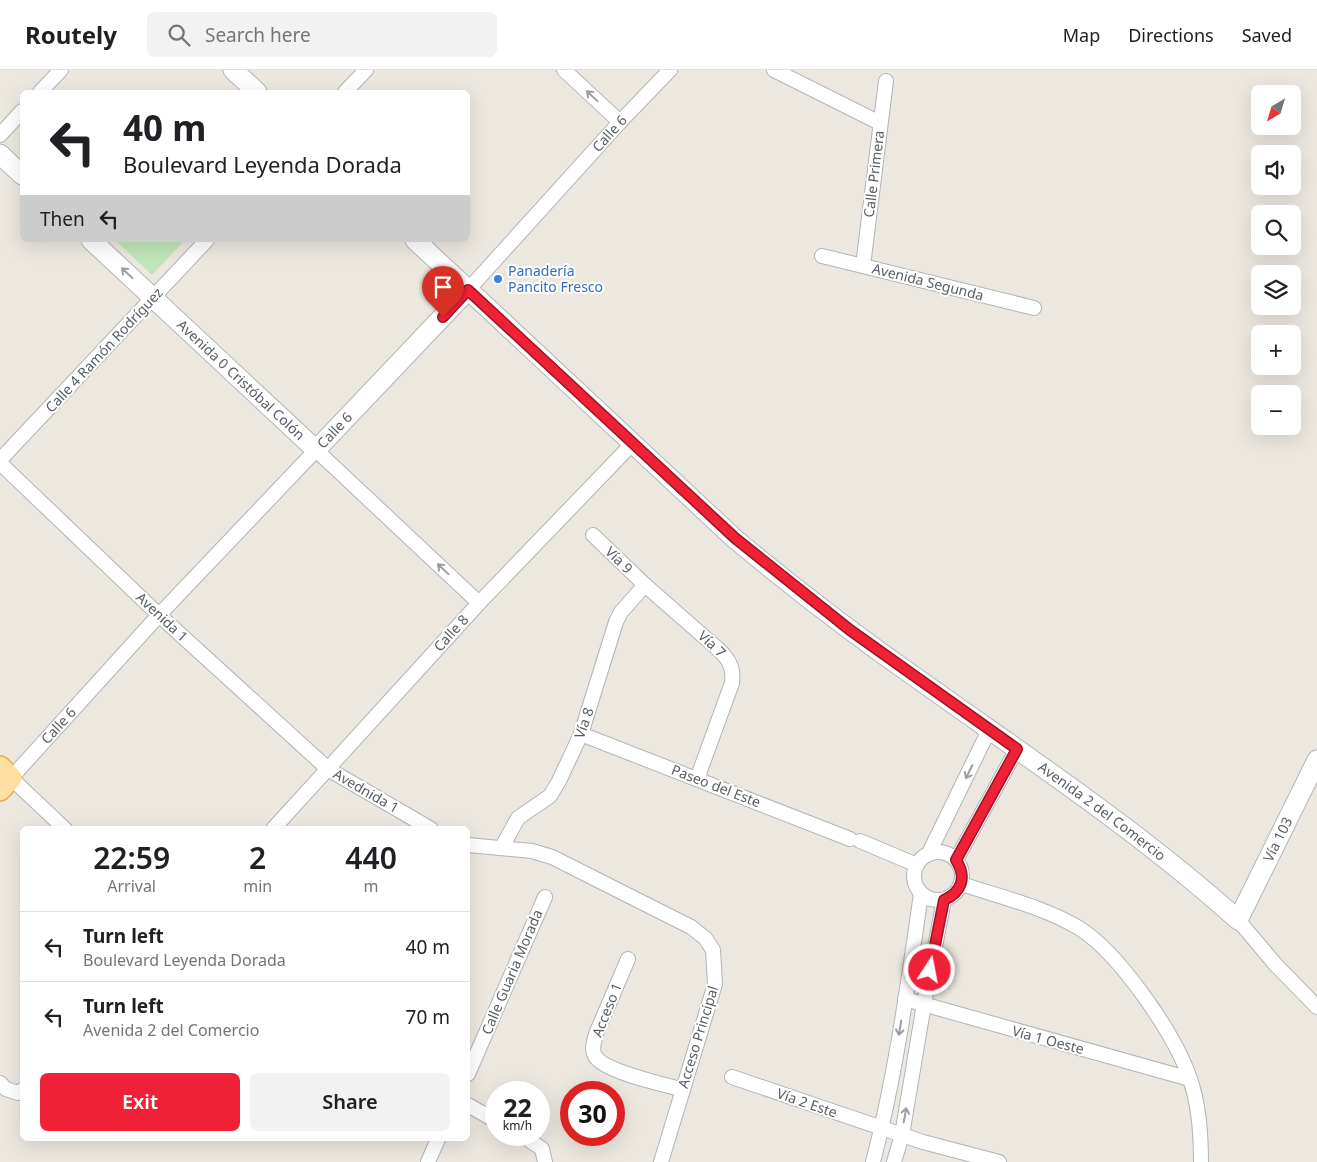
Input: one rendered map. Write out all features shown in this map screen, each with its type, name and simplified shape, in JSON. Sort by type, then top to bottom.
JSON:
[{"type":"main road","points":[[233,70],[255,90]]},
{"type":"main road","points":[[0,154],[20,174]]},
{"type":"main road","name":"Avenida 0 Cristóbal Colón","points":[[93,242],[316,450]]},
{"type":"main road","name":"Avenida 2 del Comercio","points":[[417,242],[735,538],[791,585],[1139,838],[1208,892],[1238,920]]},
{"type":"main road","name":"Calle 6","points":[[316,450],[468,290]]},
{"type":"main road","name":"Vía 103","points":[[1238,920],[1317,760]]},
{"type":"street","points":[[42,90],[61,70]]},
{"type":"street","points":[[347,90],[366,70]]},
{"type":"street","points":[[564,70],[620,122]]},
{"type":"street","name":"Calle 6","points":[[468,290],[620,122],[670,70]]},
{"type":"street","points":[[774,70],[880,123]]},
{"type":"street","name":"Calle Primera","points":[[863,266],[886,82]]},
{"type":"street","points":[[0,136],[20,113]]},
{"type":"street","name":"Calle 4 Ramón Rodríguez","points":[[0,461],[205,242]]},
{"type":"street","name":"Avenida Segunda","points":[[822,256],[1034,308]]},
{"type":"street","name":"Calle 8","points":[[275,826],[479,602],[634,442]]},
{"type":"street","name":"Calle 6","points":[[4,779],[316,450]]},
{"type":"street","name":"Avenida 0 Cristóbal Colón","points":[[316,450],[479,602]]},
{"type":"street","name":"Avenida 1","points":[[0,461],[159,615],[328,769]]},
{"type":"street","name":"Vía 9","points":[[593,535],[645,585]]},
{"type":"street","name":"Vía 8","points":[[502,847],[518,818],[543,802],[555,789],[581,734],[616,622],[645,585]]},
{"type":"street","name":"Vía 7","points":[[645,585],[718,649],[727,658],[732,667],[732,683],[697,779]]},
{"type":"street","points":[[873,1162],[882,1128],[921,894],[914,880],[917,865],[928,855],[989,730]]},
{"type":"street","name":"Paseo del Este","points":[[581,734],[917,865]]},
{"type":"street","points":[[956,860],[1017,749]]},
{"type":"street","name":"Avednida 1","points":[[328,769],[426,826]]},
{"type":"street","points":[[4,779],[60,826]]},
{"type":"street","points":[[470,845],[502,847]]},
{"type":"street","name":"Acceso Principal","points":[[502,847],[532,851],[552,857],[691,927],[705,938],[713,950],[715,984],[661,1162]]},
{"type":"street","points":[[921,894],[936,901],[944,900],[952,897],[962,884],[963,875],[956,860],[943,853],[928,855]]},
{"type":"street","points":[[962,884],[1053,915],[1079,928],[1097,942],[1137,986],[1176,1050],[1190,1079],[1200,1136],[1201,1162]]},
{"type":"street","name":"Calle Guaria Morada","points":[[470,1069],[544,897]]},
{"type":"street","points":[[894,1162],[902,1135],[944,900]]},
{"type":"street","points":[[1238,920],[1275,964],[1317,1007]]},
{"type":"street","name":"Acceso 1","points":[[628,960],[596,1034],[592,1046],[594,1055],[608,1066],[682,1090]]},
{"type":"street","name":"Vía 1 Oeste","points":[[905,999],[1190,1079]]},
{"type":"street","name":"Vía 2 Este","points":[[732,1077],[902,1135],[999,1162]]},
{"type":"street","points":[[0,1083],[6,1089],[20,1091]]},
{"type":"street","points":[[470,1106],[485,1115]]},
{"type":"street","points":[[428,1162],[437,1141]]},
{"type":"street","points":[[534,1146],[544,1156]]},
{"type":"green space","points":[[117,242],[183,242],[152,275]]},
{"type":"place","name":"Panadería Pancito Fresco","points":[[498,279]]},
{"type":"route","points":[[443,317],[468,290],[634,442],[735,538],[791,585],[916,678],[1017,749],[956,860],[961,867],[963,875],[962,884],[952,897],[944,900],[930,970]]}]
